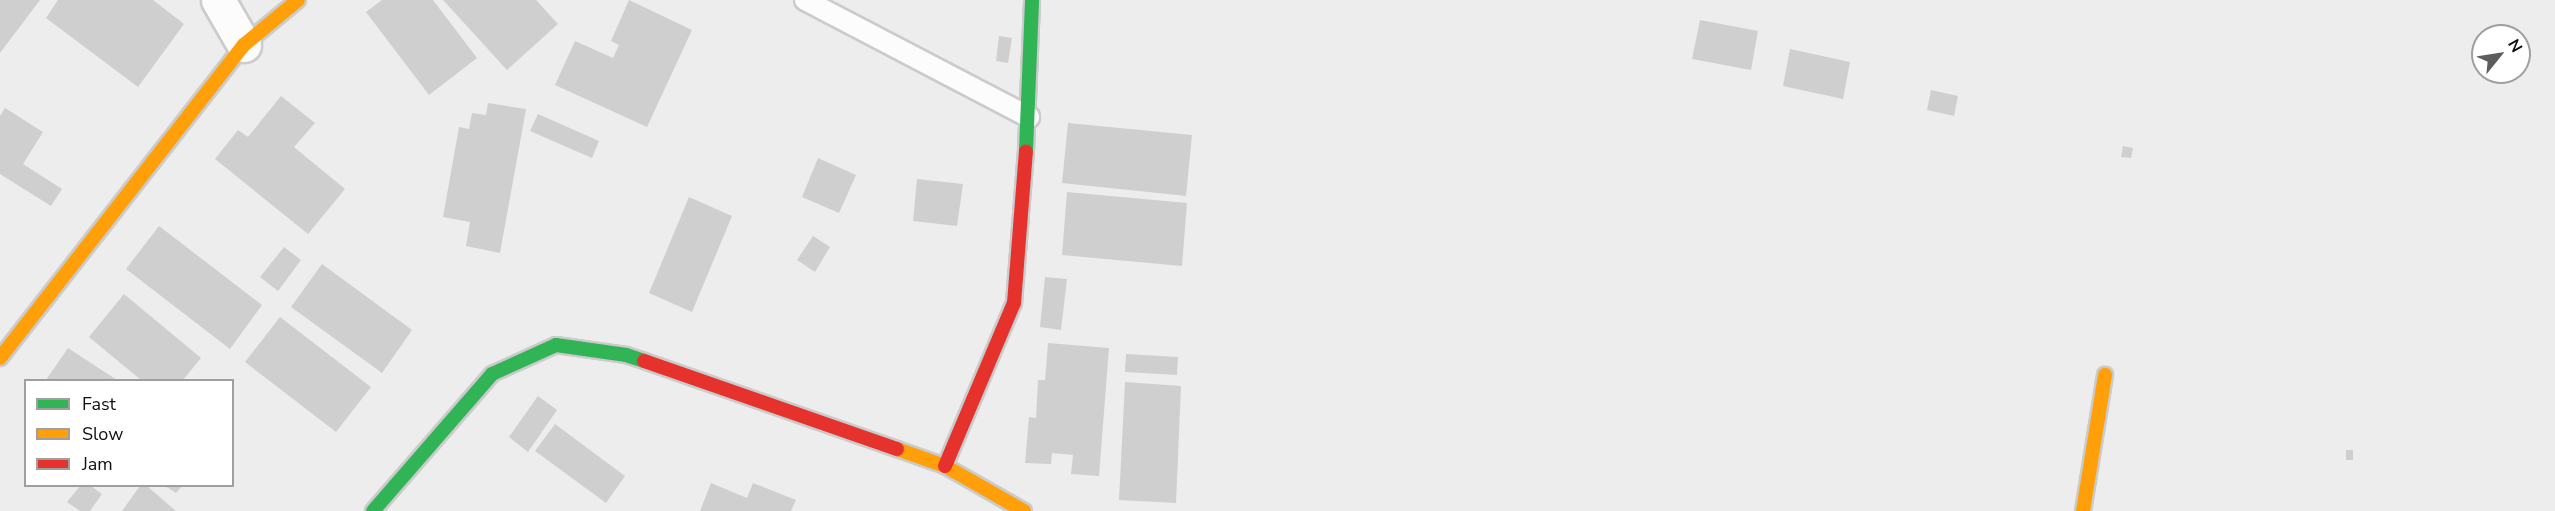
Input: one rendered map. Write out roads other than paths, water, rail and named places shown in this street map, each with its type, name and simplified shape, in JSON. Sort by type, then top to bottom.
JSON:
[{"type":"street","points":[[218,0],[244,45]]},
{"type":"street","points":[[0,358],[244,45],[298,0]]},
{"type":"street","points":[[945,466],[1014,303],[1029,117],[1032,0]]},
{"type":"street","points":[[373,511],[492,374],[556,345],[626,355],[945,466],[1024,511]]},
{"type":"street","points":[[2083,511],[2104,375]]},
{"type":"lane","points":[[805,0],[857,25],[1029,117]]}]
